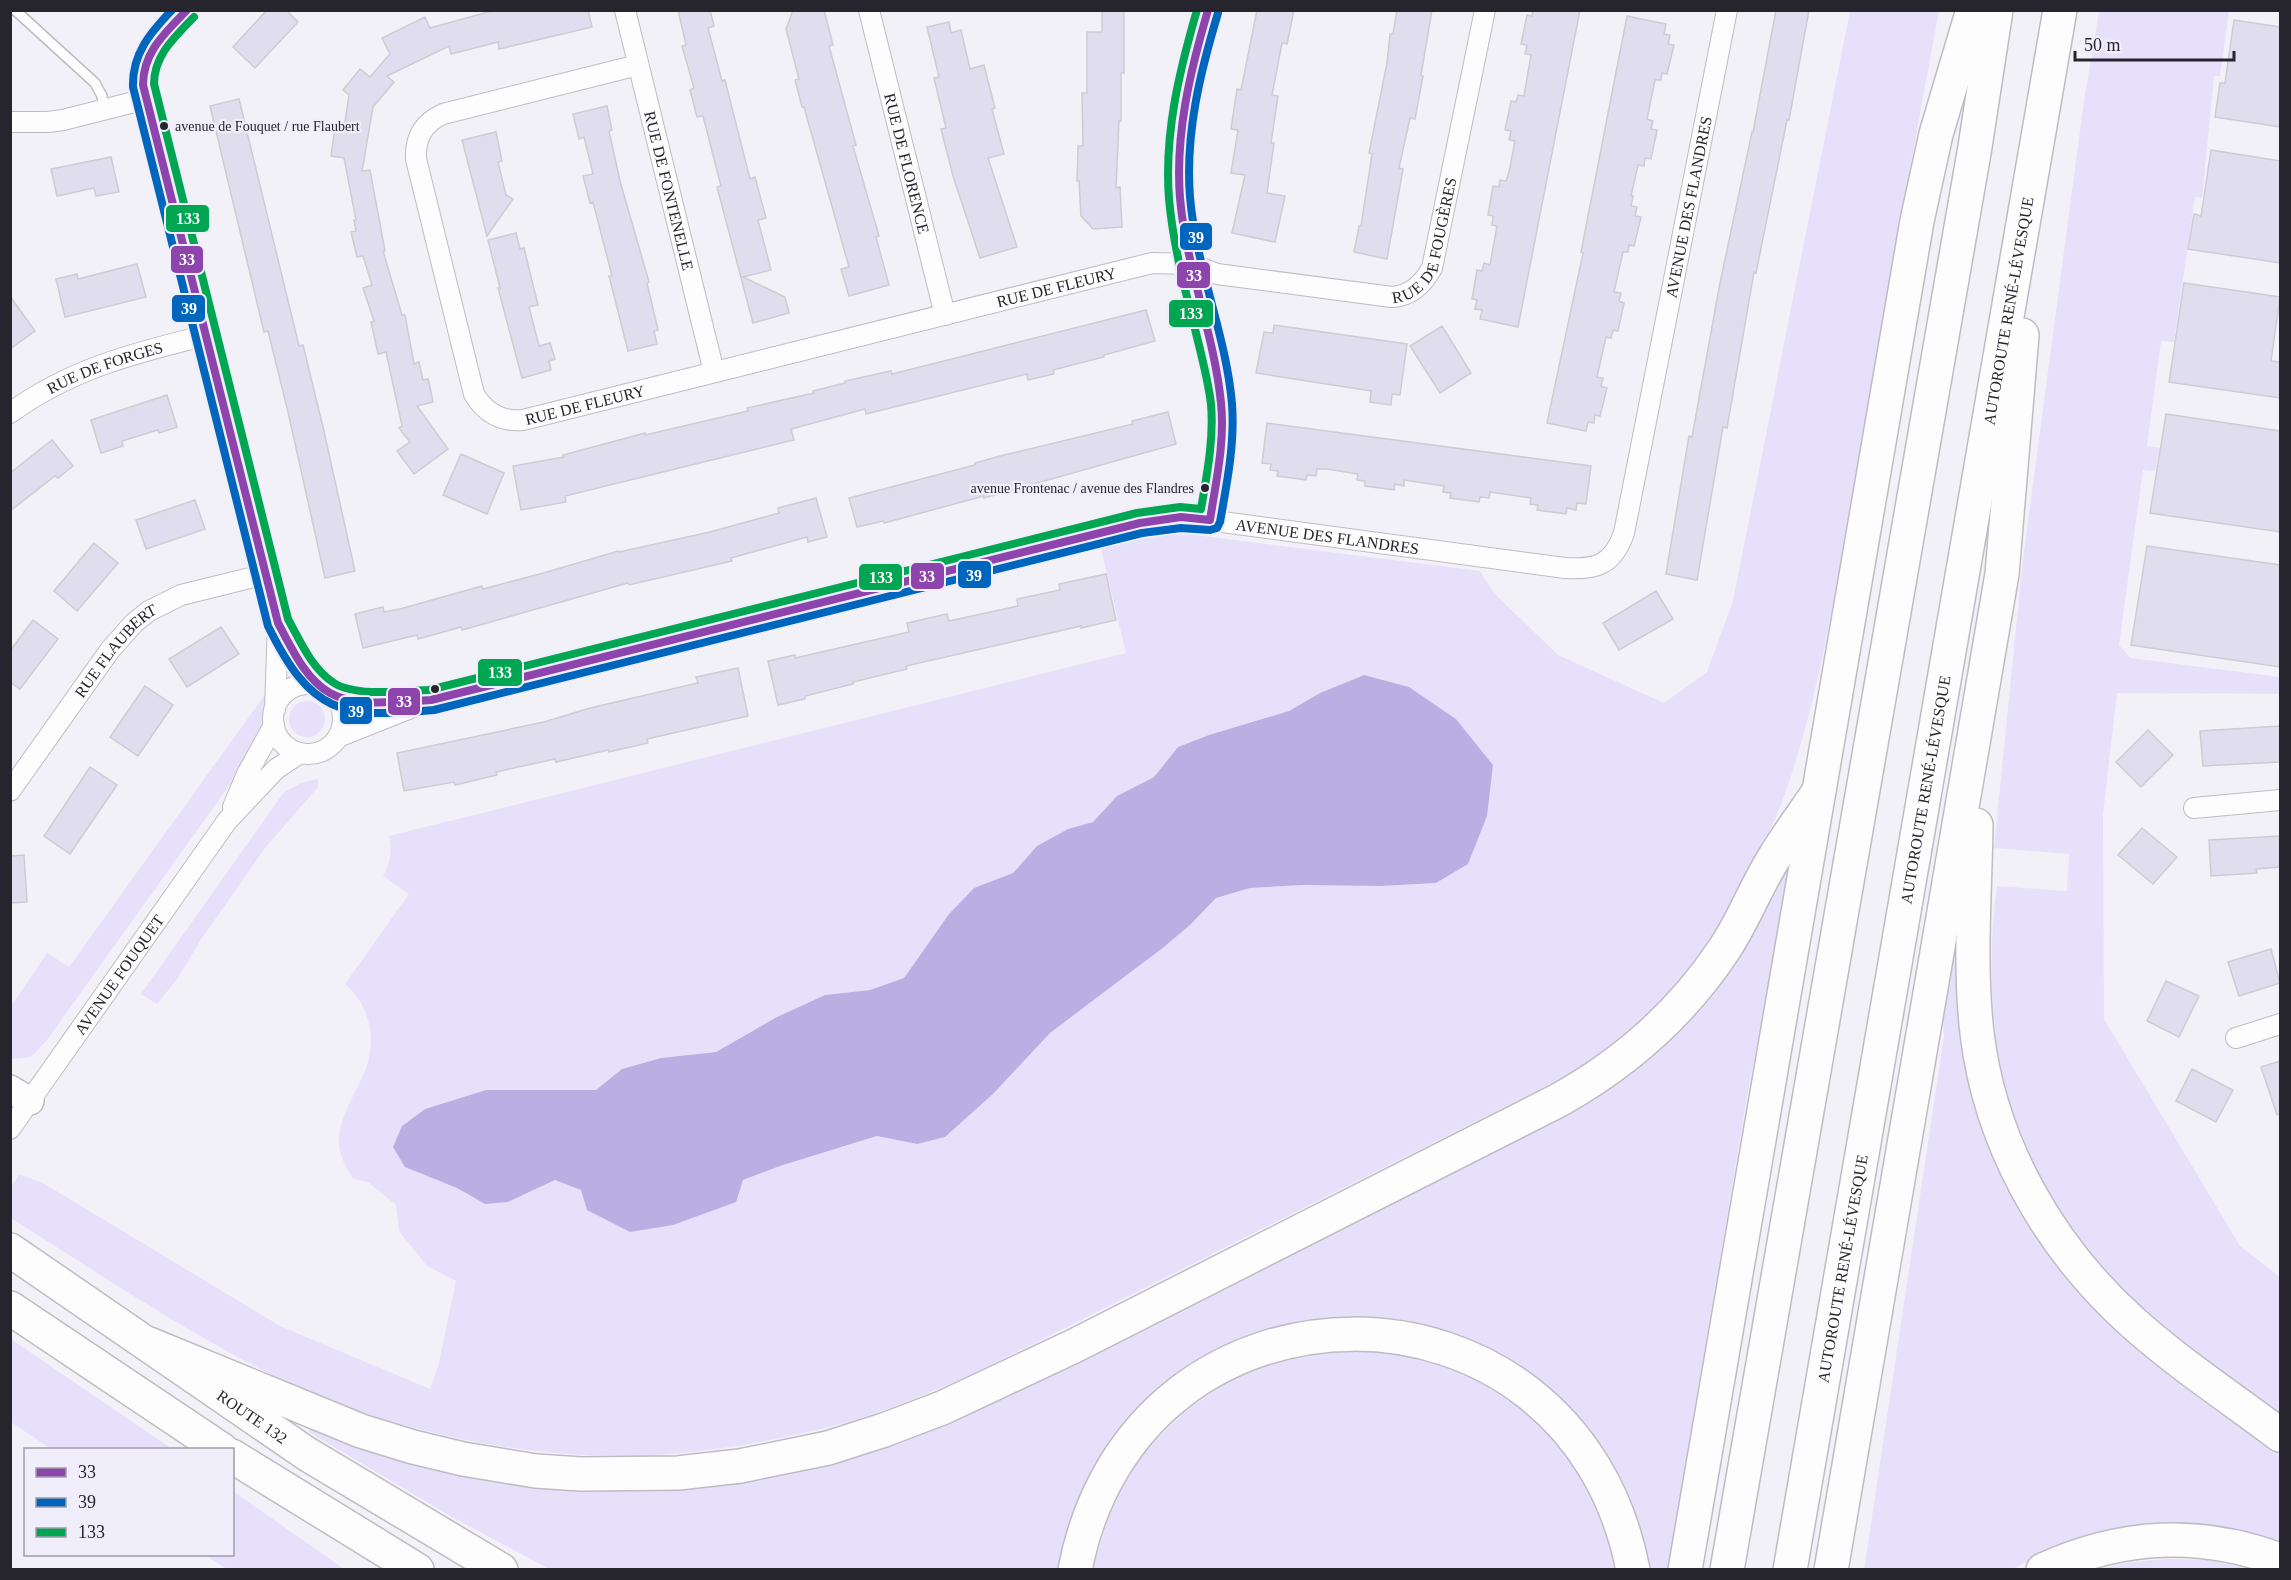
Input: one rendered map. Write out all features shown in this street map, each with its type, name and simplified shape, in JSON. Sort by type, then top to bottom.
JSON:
[{"type":"highway","points":[[1685,1569],[1919,210],[1936,134],[1973,10]]},
{"type":"highway","points":[[1727,1569],[1975,147],[1996,10]]},
{"type":"highway","name":"AUTOROUTE RENÉ-LÉVESQUE","points":[[1790,1569],[2060,10]]},
{"type":"highway","points":[[1831,1569],[2002,574],[2041,115]]},
{"type":"highway","points":[[1978,723],[1975,1008],[1986,1083],[2006,1143],[2024,1182],[2051,1230],[2095,1286],[2156,1342],[2280,1435]]},
{"type":"highway","points":[[149,1344],[369,1434],[445,1455],[536,1471],[611,1475],[706,1470],[819,1449],[885,1430],[950,1405],[1074,1346],[1559,1100],[1610,1070],[1660,1026],[1710,969],[1739,925],[1773,860],[1817,794]]},
{"type":"highway","name":"ROUTE 132","points":[[10,1250],[307,1454],[501,1569]]},
{"type":"highway","points":[[10,1308],[220,1448]]},
{"type":"highway","points":[[1075,1569],[1089,1517],[1108,1477],[1132,1442],[1167,1404],[1200,1378],[1239,1357],[1280,1342],[1342,1333],[1383,1334],[1444,1347],[1490,1368],[1533,1397],[1573,1437],[1600,1476],[1618,1516],[1633,1569]]},
{"type":"highway","points":[[234,1457],[405,1565]]},
{"type":"highway","points":[[2043,1569],[2107,1547],[2163,1540],[2197,1540],[2227,1544],[2280,1560]]},
{"type":"street","name":"AVENUE FOUQUET","points":[[187,10],[157,42],[144,62],[142,74],[146,99],[278,623],[297,657],[330,692]]},
{"type":"street","name":"RUE DE FONTENELLE","points":[[625,10],[714,372]]},
{"type":"street","name":"RUE DE FLORENCE","points":[[869,10],[945,315]]},
{"type":"street","points":[[1208,10],[1187,83],[1179,143],[1180,192],[1191,264],[1221,400],[1221,442],[1210,520]]},
{"type":"street","name":"RUE DE FOUGÈRES","points":[[1191,264],[1217,274],[1392,297],[1410,293],[1419,286],[1432,268],[1435,258],[1485,10]]},
{"type":"street","name":"AVENUE DES FLANDRES","points":[[338,737],[431,700],[1140,523],[1181,517],[1577,569],[1588,569],[1598,565],[1613,554],[1624,533],[1727,10]]},
{"type":"street","name":"RUE DE FLEURY","points":[[638,65],[443,114],[434,118],[422,130],[416,149],[416,159],[474,394],[487,411],[505,420],[523,420],[1152,263],[1191,264]]},
{"type":"street","points":[[10,122],[48,122],[146,99]]},
{"type":"street","name":"RUE DE FORGES","points":[[10,413],[78,373],[124,357],[207,335]]},
{"type":"street","name":"RUE FLAUBERT","points":[[10,791],[110,650],[134,622],[149,611],[181,595],[266,574]]},
{"type":"street","name":"AVENUE FOUQUET","points":[[227,820],[274,717],[278,623]]},
{"type":"street","points":[[312,685],[330,692],[342,713],[342,724],[338,737],[329,747],[319,752],[300,753],[280,740],[274,717],[283,695],[296,687],[312,685]]},
{"type":"street","name":"AVENUE DES FLANDRES","points":[[330,692],[369,701],[431,700]]},
{"type":"street","name":"AVENUE FOUQUET","points":[[10,1129],[20,1095],[227,820],[276,769],[300,753]]},
{"type":"street","points":[[2194,808],[2280,800]]},
{"type":"street","points":[[2236,1038],[2280,1023]]},
{"type":"lane","points":[[15,10],[95,83],[102,96],[104,110]]},
{"type":"shaded area","points":[[1850,11],[1939,11],[1822,661],[1787,788],[1773,824],[1749,871],[1724,917],[1703,949],[1667,995],[1616,1042],[1576,1071],[969,1376],[892,1407],[844,1423],[763,1441],[682,1453],[629,1456],[520,1449],[466,1440],[360,1411],[310,1392],[230,1353],[135,1297],[11,1218],[11,1187],[19,1174],[43,1183],[280,1326],[430,1389],[438,1367],[456,1281],[427,1266],[399,1231],[396,1205],[368,1182],[353,1179],[343,1161],[339,1146],[342,1121],[366,1068],[371,1045],[369,1022],[365,1011],[360,1001],[345,984],[409,894],[383,876],[390,856],[389,836],[1126,653],[1101,549],[1158,534],[1180,533],[1480,571],[1494,593],[1558,655],[1664,703],[1707,672],[1733,601]],"holes":[[[1363,675],[1409,687],[1456,719],[1493,765],[1436,883],[1250,888],[1216,898],[1190,925],[1164,947],[1050,1033],[993,1094],[945,1137],[917,1144],[878,1136],[780,1166],[743,1180],[581,1190],[555,1180],[515,1199],[493,1203],[477,1199],[448,1180],[402,1126],[425,1109],[486,1090],[596,1090],[622,1069],[661,1058],[716,1052],[777,1017],[825,995],[870,990],[904,978],[949,914],[974,888],[1013,873],[1037,846],[1068,829],[1093,822],[1117,796],[1154,777],[1178,747],[1209,735],[1289,711],[1320,693]]]},
{"type":"shaded area","points":[[2099,11],[2229,11],[2220,76],[2214,76],[2202,198],[2195,197],[2174,342],[2161,341],[2147,446],[2160,448],[2155,471],[2143,470],[2119,645],[2130,658],[2280,677],[2280,694],[2117,693],[2103,814],[2104,1019],[2240,1246],[2280,1277],[2280,1414],[2152,1317],[2132,1300],[2093,1259],[2056,1207],[2039,1178],[2013,1117],[1998,1058],[1993,1015],[1992,972],[1997,886],[2067,891],[2069,854],[1994,848],[2023,559],[2084,101]]},
{"type":"shaded area","points":[[1364,675],[1409,687],[1456,719],[1493,765],[1487,816],[1468,864],[1436,883],[1250,888],[1216,898],[1190,925],[1164,947],[1050,1033],[993,1094],[945,1137],[917,1144],[877,1136],[743,1180],[736,1202],[673,1225],[630,1232],[587,1210],[581,1190],[555,1180],[508,1202],[485,1204],[457,1188],[405,1167],[393,1147],[402,1126],[425,1109],[486,1090],[596,1090],[622,1069],[661,1058],[716,1052],[777,1017],[825,995],[870,990],[904,978],[949,914],[974,888],[1013,873],[1037,846],[1068,829],[1093,822],[1117,796],[1154,777],[1178,747],[1209,735],[1289,711],[1320,693]]},
{"type":"shaded area","points":[[266,693],[261,731],[246,762],[47,1040],[31,1057],[11,1059],[10,1008],[47,953],[69,967]]},
{"type":"shaded area","points":[[307,701],[320,706],[325,719],[320,732],[307,737],[294,732],[289,719],[294,706]]},
{"type":"shaded area","points":[[318,779],[318,787],[265,848],[200,941],[178,978],[157,1004],[141,994],[284,792],[301,783]]},
{"type":"shaded area","points":[[1787,863],[1794,863],[1749,1085],[1668,1569],[1645,1569],[1631,1514],[1607,1462],[1571,1414],[1529,1374],[1467,1339],[1405,1320],[1341,1317],[1287,1326],[1219,1351],[1172,1380],[1132,1417],[1097,1468],[1071,1528],[1063,1569],[549,1569],[452,1517],[309,1432],[313,1424],[663,1489],[736,1484],[807,1470],[888,1446],[1639,1065],[1697,1012],[1738,954]]},
{"type":"shaded area","points":[[1955,945],[1964,945],[2010,1184],[2280,1451],[2280,1545],[2169,1525],[2125,1528],[2086,1537],[2050,1550],[2012,1569],[1864,1570],[1944,1036],[1943,1022]]},
{"type":"shaded area","points":[[10,1339],[171,1448],[50,1448],[11,1422]]},
{"type":"shaded area","points":[[1375,1349],[1429,1359],[1468,1372],[1496,1387],[1530,1415],[1563,1451],[1588,1488],[1599,1512],[1616,1570],[1092,1570],[1115,1496],[1144,1451],[1187,1410],[1233,1378],[1281,1360],[1331,1350]]},
{"type":"shaded area","points":[[234,1492],[344,1569],[227,1569],[207,1556],[234,1556]]},
{"type":"shaded area","points":[[2167,1559],[2209,1560],[2248,1569],[2099,1569],[2131,1562]]},
{"type":"building","points":[[267,10],[286,10],[298,22],[255,68],[233,47]]},
{"type":"building","points":[[495,10],[588,10],[592,27],[499,49],[498,42],[451,54],[449,46],[387,76],[394,82],[373,107],[362,171],[370,170],[385,251],[383,251],[402,315],[405,315],[414,364],[419,362],[423,380],[428,379],[430,387],[433,402],[417,406],[448,449],[414,474],[397,451],[410,442],[399,428],[402,426],[386,352],[378,354],[371,322],[374,321],[363,288],[372,285],[363,256],[357,257],[351,232],[356,231],[354,220],[356,220],[344,158],[331,156],[335,127],[344,128],[349,95],[343,90],[360,69],[370,77],[390,54],[382,38],[425,17],[430,28]]},
{"type":"building","points":[[678,10],[710,10],[714,26],[708,28],[722,81],[725,80],[750,179],[755,177],[766,218],[758,220],[771,270],[743,277],[785,297],[789,313],[753,323],[717,187],[721,186],[703,116],[697,117],[690,90],[694,88],[682,46],[686,45]]},
{"type":"building","points":[[793,10],[824,10],[833,45],[829,46],[856,145],[853,146],[879,236],[876,237],[889,285],[849,296],[841,269],[849,267],[795,80],[799,79],[786,29]]},
{"type":"building","points":[[1102,10],[1124,10],[1124,73],[1121,73],[1121,121],[1119,121],[1116,188],[1120,187],[1122,227],[1093,229],[1081,216],[1079,181],[1077,181],[1078,146],[1083,146],[1082,93],[1087,93],[1087,32],[1102,32]]},
{"type":"building","points":[[1257,10],[1294,10],[1287,44],[1282,43],[1272,95],[1278,96],[1267,193],[1285,196],[1275,242],[1232,233],[1245,175],[1231,173],[1238,130],[1231,129],[1237,89],[1241,90]]},
{"type":"building","points":[[1397,10],[1432,10],[1415,119],[1410,118],[1399,168],[1403,169],[1387,259],[1354,252],[1359,226],[1361,226],[1372,154],[1369,153],[1387,63],[1390,34],[1393,34]]},
{"type":"building","points":[[1533,10],[1580,10],[1518,327],[1480,319],[1482,310],[1475,309],[1477,300],[1472,299],[1477,270],[1482,271],[1484,263],[1490,265],[1497,226],[1492,225],[1493,216],[1488,215],[1493,186],[1499,187],[1500,180],[1506,181],[1509,172],[1515,141],[1509,140],[1511,131],[1505,130],[1511,101],[1516,102],[1518,95],[1524,96],[1531,55],[1525,54],[1527,45],[1521,44],[1527,15],[1532,16]]},
{"type":"building","points":[[1776,10],[1809,10],[1789,120],[1787,120],[1756,273],[1754,272],[1727,428],[1723,427],[1697,580],[1666,574],[1689,436],[1692,437],[1720,283],[1753,132]]},
{"type":"building","points":[[1627,16],[1666,24],[1664,34],[1670,35],[1668,44],[1674,45],[1667,74],[1662,73],[1661,80],[1655,80],[1647,119],[1653,121],[1651,129],[1657,130],[1651,159],[1645,158],[1644,166],[1638,165],[1631,196],[1633,196],[1631,206],[1637,207],[1635,216],[1641,217],[1634,246],[1629,245],[1628,252],[1623,252],[1614,292],[1621,293],[1619,301],[1624,303],[1618,331],[1613,330],[1611,338],[1606,337],[1597,377],[1603,378],[1601,386],[1607,388],[1600,416],[1595,415],[1594,423],[1588,422],[1586,431],[1547,423],[1583,253],[1581,252]]},
{"type":"building","points":[[2234,20],[2280,27],[2280,127],[2215,117],[2220,83],[2225,83]]},
{"type":"building","points":[[949,22],[951,33],[961,30],[970,69],[984,65],[995,108],[992,109],[1004,154],[988,158],[1017,247],[980,258],[953,176],[941,129],[946,128],[934,78],[939,77],[927,27]]},
{"type":"building","points":[[239,99],[299,346],[303,345],[355,571],[325,578],[288,412],[268,331],[264,332],[210,106]]},
{"type":"building","points":[[607,106],[612,130],[609,131],[620,181],[649,282],[647,283],[658,330],[654,331],[657,344],[628,351],[593,202],[590,203],[583,176],[593,174],[584,137],[579,139],[573,114]]},
{"type":"building","points":[[496,132],[502,161],[498,162],[506,195],[513,199],[487,236],[462,140]]},
{"type":"building","points":[[2211,150],[2280,161],[2280,263],[2188,249],[2194,214],[2201,216]]},
{"type":"building","points":[[111,157],[119,192],[96,196],[94,188],[57,196],[51,169]]},
{"type":"building","points":[[516,233],[520,249],[524,248],[538,305],[529,307],[539,346],[550,343],[555,359],[549,361],[551,370],[522,378],[488,240]]},
{"type":"building","points":[[137,264],[146,297],[65,317],[56,279],[77,274],[78,279]]},
{"type":"building","points":[[2184,283],[2280,297],[2271,361],[2280,362],[2280,398],[2169,382]]},
{"type":"building","points":[[10,296],[35,331],[10,349]]},
{"type":"building","points":[[1146,310],[1155,341],[1053,370],[1054,374],[1028,380],[1027,374],[866,414],[865,409],[791,429],[794,440],[565,496],[566,502],[521,510],[513,466],[564,457],[563,455],[645,433],[645,435],[748,411],[747,408],[814,393],[813,391],[845,383],[845,381],[891,371],[892,374]]},
{"type":"building","points":[[1274,325],[1407,344],[1400,395],[1392,394],[1391,405],[1370,402],[1371,391],[1256,373],[1264,332],[1273,333]]},
{"type":"building","points":[[1442,326],[1471,373],[1440,393],[1410,346]]},
{"type":"building","points":[[167,395],[177,427],[122,441],[123,446],[101,453],[91,420]]},
{"type":"building","points":[[1168,412],[1176,444],[984,498],[984,496],[884,523],[883,521],[857,527],[849,498],[975,465],[975,463],[1000,456],[1133,424],[1132,421]]},
{"type":"building","points":[[2166,414],[2280,431],[2280,532],[2150,513]]},
{"type":"building","points":[[1267,423],[1591,466],[1586,504],[1577,503],[1576,510],[1567,508],[1566,514],[1537,510],[1538,505],[1530,504],[1531,498],[1490,492],[1489,498],[1480,497],[1479,502],[1450,498],[1451,493],[1443,492],[1444,486],[1404,480],[1404,486],[1395,484],[1394,490],[1365,486],[1365,481],[1357,480],[1358,474],[1327,469],[1317,469],[1316,476],[1307,475],[1306,480],[1277,476],[1278,471],[1270,470],[1271,464],[1262,463]]},
{"type":"building","points":[[52,440],[73,466],[58,478],[55,476],[10,511],[10,473]]},
{"type":"building","points":[[461,454],[504,473],[487,514],[443,495]]},
{"type":"building","points":[[816,498],[827,537],[808,542],[807,537],[731,558],[732,561],[629,585],[628,583],[462,630],[461,627],[418,639],[417,635],[363,648],[355,614],[383,607],[384,612],[400,609],[482,586],[483,589],[547,572],[618,551],[710,532],[779,513],[778,508]]},
{"type":"building","points":[[195,500],[205,529],[146,549],[136,520]]},
{"type":"building","points":[[94,543],[118,563],[77,611],[54,591]]},
{"type":"building","points":[[2147,546],[2280,565],[2280,667],[2131,645]]},
{"type":"building","points":[[1106,574],[1116,620],[906,666],[907,669],[853,682],[853,684],[805,696],[805,699],[778,705],[768,661],[795,655],[795,658],[909,632],[907,623],[947,614],[949,621],[1018,606],[1017,599],[1060,590],[1059,584]]},
{"type":"building","points":[[1656,591],[1673,619],[1619,650],[1603,623]]},
{"type":"building","points":[[33,620],[58,639],[20,689],[10,682],[10,651]]},
{"type":"building","points":[[221,627],[239,654],[187,687],[169,659]]},
{"type":"building","points":[[738,668],[748,716],[647,739],[648,743],[609,752],[608,750],[556,762],[555,759],[496,772],[497,775],[455,785],[454,782],[404,791],[397,753],[544,722],[590,708],[698,683],[696,677]]},
{"type":"building","points":[[145,686],[173,705],[138,756],[110,737]]},
{"type":"building","points":[[2280,726],[2280,762],[2203,766],[2200,731]]},
{"type":"building","points":[[2148,730],[2173,755],[2141,787],[2116,762]]},
{"type":"building","points":[[90,767],[117,785],[70,854],[44,836]]},
{"type":"building","points":[[2142,828],[2177,857],[2153,884],[2118,855]]},
{"type":"building","points":[[2280,836],[2280,867],[2256,869],[2257,873],[2211,876],[2209,840]]},
{"type":"building","points":[[24,855],[27,902],[10,903],[10,856]]},
{"type":"building","points":[[2271,949],[2280,983],[2239,996],[2228,962]]},
{"type":"building","points":[[2166,981],[2199,996],[2179,1037],[2147,1021]]},
{"type":"building","points":[[2280,1061],[2280,1114],[2277,1115],[2261,1067]]},
{"type":"building","points":[[2192,1069],[2233,1090],[2216,1122],[2176,1101]]},
{"type":"transit line","name":"39","points":[[172,10],[156,27],[139,54],[133,75],[133,87],[268,626],[299,677],[315,693],[332,704],[374,713],[434,710],[1142,533],[1181,528],[1210,530],[1217,528],[1230,463],[1232,404],[1224,352],[1193,223],[1189,173],[1195,104],[1218,13]]},
{"type":"transit line","name":"33","points":[[187,10],[163,35],[151,53],[144,73],[143,85],[278,623],[313,680],[341,698],[366,702],[431,700],[1140,523],[1181,517],[1210,520],[1221,447],[1221,403],[1212,351],[1183,224],[1179,174],[1185,103],[1208,10]]},
{"type":"transit line","name":"133","points":[[194,17],[173,39],[162,55],[154,84],[288,619],[307,654],[326,677],[343,687],[380,692],[429,690],[1137,513],[1180,507],[1201,509],[1211,443],[1211,404],[1176,248],[1168,175],[1174,103],[1197,10]]},
{"type":"place","name":"avenue de Fouquet / rue Flaubert","points":[[164,126]]},
{"type":"place","name":"avenue Frontenac / avenue des Flandres","points":[[1205,488]]}]
